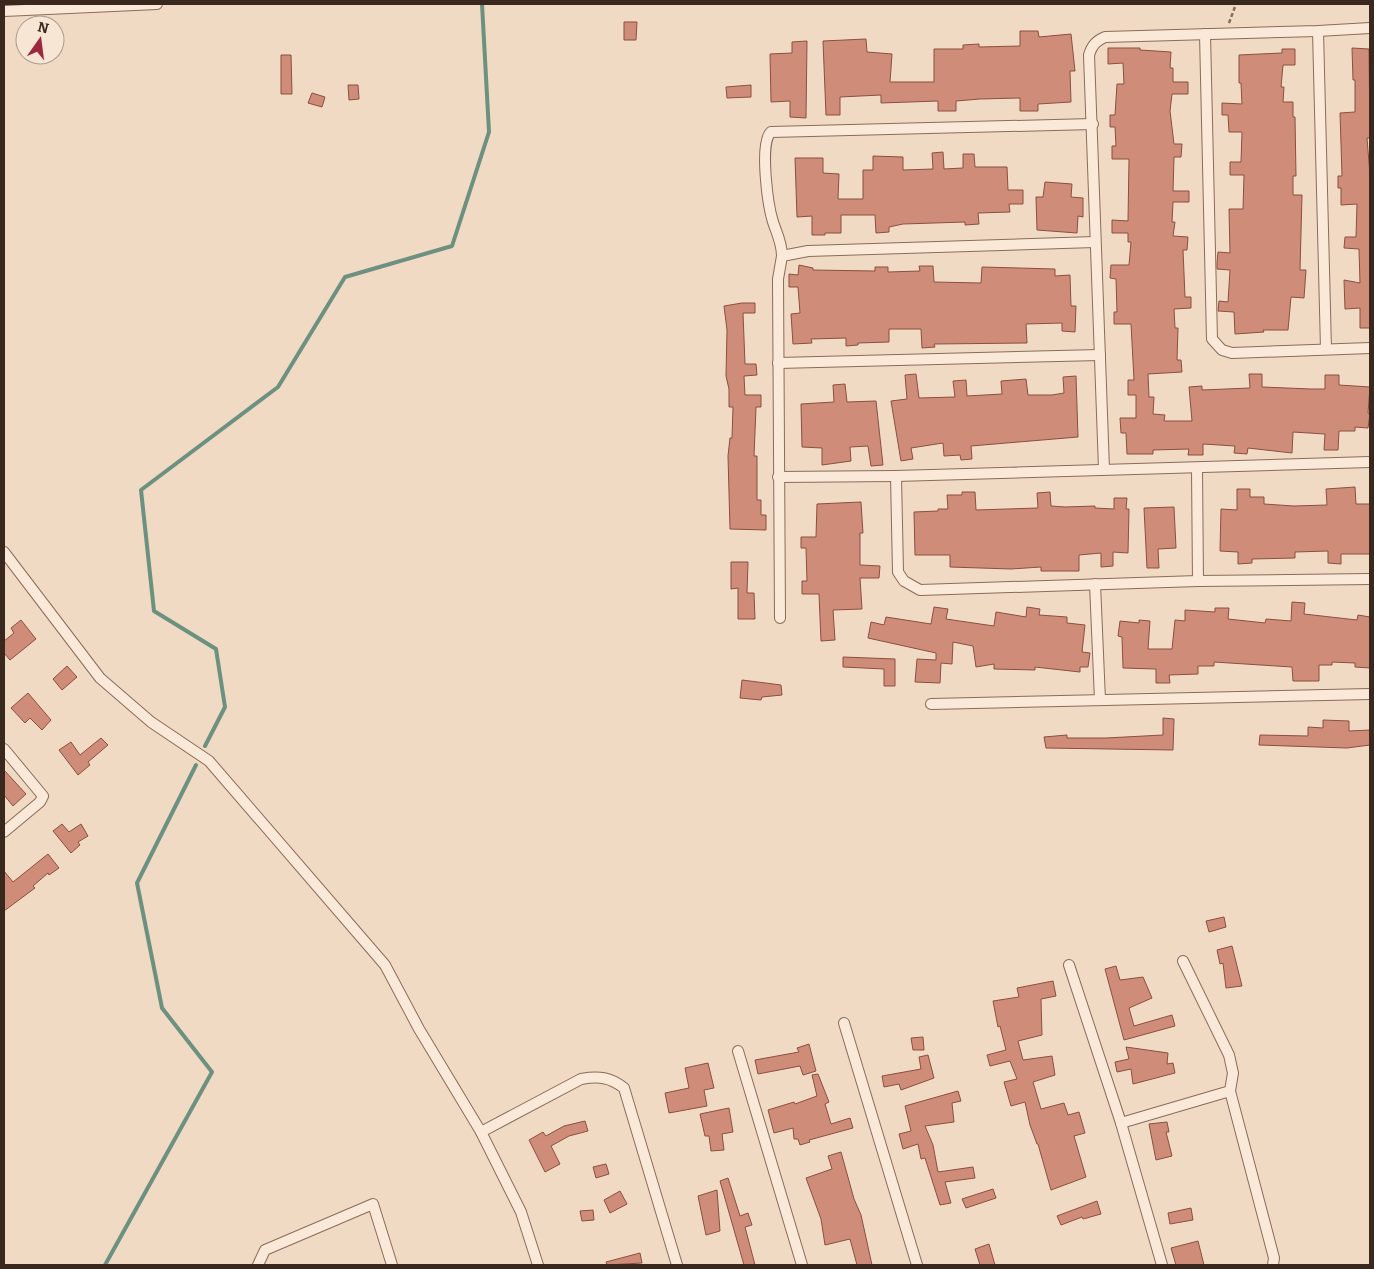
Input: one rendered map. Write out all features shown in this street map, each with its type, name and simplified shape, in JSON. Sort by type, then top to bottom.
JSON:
[{"type":"street","points":[[4,11],[157,4]]},
{"type":"street","points":[[1104,469],[1089,55],[1091,47],[1097,40],[1105,37],[1370,28]]},
{"type":"street","points":[[1318,31],[1326,349]]},
{"type":"street","points":[[1205,34],[1212,340],[1222,350],[1232,354],[1370,348]]},
{"type":"street","points":[[780,618],[778,279],[782,246],[773,222],[767,191],[766,142],[771,132],[1093,124]]},
{"type":"street","points":[[782,256],[816,251],[1096,242]]},
{"type":"street","points":[[778,363],[1100,355]]},
{"type":"street","points":[[778,477],[896,476],[1104,469],[1197,469],[1370,462]]},
{"type":"street","points":[[1197,469],[1198,581]]},
{"type":"street","points":[[896,476],[898,572],[904,581],[913,587],[932,590],[1198,581],[1370,580]]},
{"type":"street","points":[[4,552],[100,678],[151,722],[209,761],[384,965],[419,1029],[481,1132],[521,1212],[538,1265]]},
{"type":"street","points":[[1095,584],[1100,700]]},
{"type":"street","points":[[932,704],[1370,694]]},
{"type":"street","points":[[4,749],[43,796],[40,802],[4,832]]},
{"type":"street","points":[[1183,961],[1230,1055],[1233,1073],[1230,1091],[1274,1258],[1273,1265]]},
{"type":"street","points":[[1069,965],[1121,1123],[1162,1265]]},
{"type":"street","points":[[844,1023],[917,1265]]},
{"type":"street","points":[[738,1051],[802,1265]]},
{"type":"street","points":[[481,1132],[581,1079],[598,1076],[613,1079],[624,1088],[677,1265]]},
{"type":"street","points":[[1121,1123],[1230,1091]]},
{"type":"street","points":[[258,1265],[265,1250],[373,1204],[392,1265]]},
{"type":"path","points":[[1225,33],[1236,4]]},
{"type":"building","points":[[624,22],[637,22],[636,40],[624,40]]},
{"type":"building","points":[[1020,31],[1038,31],[1039,37],[1071,34],[1075,71],[1070,71],[1071,102],[1038,104],[1038,111],[1020,111],[1020,98],[980,99],[956,101],[956,111],[938,111],[938,101],[881,103],[881,95],[840,97],[840,115],[826,115],[823,41],[866,39],[867,52],[892,54],[890,82],[934,82],[934,49],[963,49],[963,45],[979,44],[979,47],[1020,46]]},
{"type":"building","points":[[807,41],[806,118],[790,117],[790,101],[771,102],[770,54],[792,53],[792,42]]},
{"type":"building","points":[[1108,48],[1140,48],[1140,50],[1171,52],[1170,68],[1173,68],[1173,82],[1188,82],[1188,94],[1172,94],[1170,111],[1174,144],[1182,144],[1181,157],[1174,157],[1173,191],[1189,191],[1189,202],[1173,202],[1172,222],[1175,222],[1173,236],[1188,237],[1187,250],[1183,250],[1185,297],[1191,297],[1191,308],[1174,309],[1175,328],[1178,328],[1177,360],[1181,360],[1182,372],[1148,374],[1149,397],[1154,397],[1153,414],[1165,415],[1164,421],[1192,421],[1189,387],[1202,386],[1202,390],[1250,388],[1249,374],[1262,374],[1262,387],[1311,389],[1325,389],[1325,375],[1339,375],[1339,385],[1370,387],[1368,413],[1370,414],[1368,428],[1355,427],[1355,431],[1339,431],[1338,450],[1324,450],[1325,434],[1293,432],[1292,453],[1248,448],[1247,454],[1234,453],[1235,446],[1203,444],[1203,455],[1188,455],[1189,449],[1153,450],[1153,454],[1127,454],[1126,433],[1121,433],[1120,418],[1136,418],[1136,395],[1128,395],[1128,380],[1134,380],[1131,324],[1114,324],[1114,312],[1117,312],[1116,279],[1110,278],[1111,265],[1129,265],[1131,242],[1128,242],[1128,233],[1112,233],[1112,220],[1128,221],[1129,159],[1112,159],[1112,146],[1116,146],[1115,127],[1110,127],[1110,115],[1115,115],[1117,84],[1124,84],[1123,63],[1108,64]]},
{"type":"building","points":[[1352,48],[1369,49],[1370,138],[1367,138],[1370,175],[1370,328],[1360,328],[1360,308],[1345,309],[1344,280],[1360,283],[1359,249],[1344,248],[1345,237],[1356,237],[1357,204],[1341,205],[1341,188],[1338,188],[1338,176],[1342,176],[1340,113],[1355,112]]},
{"type":"building","points":[[1282,49],[1295,49],[1295,65],[1283,65],[1281,87],[1284,87],[1283,102],[1293,102],[1293,117],[1295,117],[1296,176],[1293,176],[1293,195],[1302,195],[1300,270],[1306,270],[1304,298],[1291,297],[1288,330],[1263,330],[1264,332],[1235,334],[1234,312],[1218,311],[1219,301],[1228,302],[1230,270],[1217,269],[1217,263],[1218,252],[1230,253],[1229,209],[1243,209],[1244,175],[1230,175],[1230,162],[1241,162],[1242,132],[1229,132],[1228,115],[1222,115],[1222,103],[1242,104],[1241,83],[1239,83],[1239,55],[1282,53]]},
{"type":"building","points":[[281,55],[291,55],[292,94],[281,94]]},
{"type":"building","points":[[348,85],[358,85],[359,99],[349,100]]},
{"type":"building","points":[[751,85],[751,97],[727,98],[726,87]]},
{"type":"building","points":[[312,93],[325,97],[322,107],[308,103]]},
{"type":"building","points":[[943,152],[944,169],[963,168],[963,154],[974,154],[975,167],[1007,167],[1008,190],[1023,190],[1023,204],[1009,204],[1010,212],[978,213],[979,224],[965,225],[965,222],[903,224],[889,227],[889,232],[876,233],[875,215],[841,215],[841,233],[825,233],[825,235],[812,235],[812,216],[797,217],[795,158],[823,158],[823,173],[839,174],[838,199],[863,199],[863,170],[873,170],[873,156],[903,157],[903,170],[933,169],[932,153]]},
{"type":"building","points":[[1045,182],[1072,184],[1071,197],[1083,198],[1083,217],[1078,216],[1077,233],[1037,230],[1036,197],[1043,197]]},
{"type":"building","points":[[799,265],[813,268],[813,270],[875,271],[875,267],[888,267],[888,272],[920,271],[919,266],[933,266],[934,282],[981,283],[982,267],[1055,269],[1055,276],[1070,275],[1071,306],[1076,306],[1075,332],[1062,331],[1062,323],[1026,324],[1027,343],[934,344],[935,347],[922,348],[921,329],[889,329],[889,342],[858,343],[858,345],[846,346],[846,338],[811,339],[812,343],[793,344],[791,314],[800,313],[798,287],[789,287],[789,274],[798,275]]},
{"type":"building","points":[[755,303],[755,313],[743,313],[745,364],[756,364],[757,375],[744,376],[745,395],[761,395],[761,407],[756,407],[754,456],[757,456],[757,500],[761,500],[761,515],[766,515],[766,530],[730,529],[728,456],[730,438],[732,438],[733,407],[729,407],[729,389],[726,376],[727,330],[724,306]]},
{"type":"building","points":[[916,374],[919,398],[955,397],[953,381],[966,380],[967,396],[1002,394],[1001,381],[1026,379],[1028,395],[1052,395],[1064,393],[1063,377],[1076,376],[1078,437],[971,446],[972,459],[961,460],[960,455],[944,456],[943,443],[911,448],[913,459],[901,461],[891,401],[907,399],[905,375]]},
{"type":"building","points":[[845,384],[847,402],[876,401],[883,465],[871,466],[868,446],[850,447],[851,461],[822,465],[822,448],[802,447],[801,404],[834,402],[833,385]]},
{"type":"building","points":[[1355,487],[1356,504],[1370,504],[1370,554],[1341,554],[1341,564],[1328,563],[1328,551],[1295,552],[1295,558],[1252,559],[1252,563],[1238,564],[1238,552],[1220,551],[1221,509],[1237,510],[1237,489],[1250,489],[1250,497],[1264,497],[1264,504],[1294,506],[1327,505],[1326,489]]},
{"type":"building","points":[[962,492],[975,492],[976,510],[1038,508],[1037,493],[1050,492],[1051,506],[1065,507],[1095,506],[1095,508],[1114,509],[1114,498],[1127,498],[1126,509],[1129,509],[1128,553],[1113,552],[1113,566],[1101,567],[1101,553],[1079,555],[1079,571],[1041,571],[1041,567],[1011,569],[950,567],[950,555],[915,555],[914,512],[948,509],[947,495],[962,495]]},
{"type":"building","points":[[861,502],[863,533],[860,533],[860,565],[880,566],[879,578],[860,578],[862,609],[833,610],[835,640],[821,641],[819,594],[802,594],[802,581],[807,581],[806,548],[801,548],[801,537],[816,537],[817,504]]},
{"type":"building","points":[[1174,507],[1176,548],[1158,549],[1159,568],[1147,568],[1144,508]]},
{"type":"building","points":[[731,562],[748,562],[747,593],[754,593],[755,619],[738,619],[738,588],[731,589]]},
{"type":"building","points":[[1292,602],[1305,603],[1304,614],[1357,620],[1358,615],[1370,617],[1370,668],[1355,667],[1355,663],[1332,662],[1332,665],[1319,665],[1319,681],[1293,681],[1292,667],[1214,662],[1214,666],[1198,666],[1198,674],[1169,675],[1170,683],[1156,683],[1156,669],[1123,668],[1122,637],[1118,636],[1120,621],[1139,623],[1139,620],[1150,621],[1148,649],[1172,649],[1175,620],[1185,621],[1185,610],[1215,612],[1215,608],[1229,608],[1228,619],[1265,623],[1266,619],[1291,621]]},
{"type":"building","points":[[934,607],[948,609],[946,619],[994,626],[996,612],[1026,617],[1027,607],[1040,609],[1039,615],[1067,617],[1067,623],[1085,625],[1082,652],[1090,653],[1088,667],[1080,667],[1080,672],[1035,667],[1035,670],[994,669],[994,664],[976,667],[973,646],[953,642],[952,664],[941,663],[940,683],[915,682],[917,659],[936,660],[936,653],[868,638],[871,622],[884,625],[886,617],[931,624]]},
{"type":"building","points":[[21,620],[36,639],[10,660],[4,653],[4,641],[14,633],[11,628]]},
{"type":"building","points":[[843,657],[895,659],[895,686],[884,686],[884,669],[843,667]]},
{"type":"building","points":[[67,666],[77,677],[62,690],[53,679]]},
{"type":"building","points":[[742,680],[781,685],[782,695],[762,697],[761,700],[740,698]]},
{"type":"building","points":[[28,693],[51,720],[42,730],[30,718],[25,723],[11,708]]},
{"type":"building","points":[[1163,718],[1174,719],[1173,750],[1046,748],[1044,737],[1067,735],[1067,738],[1106,738],[1163,735]]},
{"type":"building","points":[[1323,720],[1349,721],[1349,731],[1370,730],[1370,745],[1347,748],[1259,745],[1260,735],[1308,736],[1308,727],[1323,728]]},
{"type":"building","points":[[101,738],[108,745],[88,762],[90,765],[78,775],[59,750],[71,742],[80,755]]},
{"type":"building","points":[[4,770],[26,794],[13,806],[4,795]]},
{"type":"building","points":[[62,824],[69,832],[81,824],[88,836],[78,842],[80,845],[71,853],[53,831]]},
{"type":"building","points":[[48,854],[59,868],[49,875],[48,873],[33,886],[35,888],[4,911],[4,871],[13,882]]},
{"type":"building","points":[[1224,917],[1226,927],[1209,932],[1206,921]]},
{"type":"building","points":[[1232,946],[1242,986],[1226,988],[1223,963],[1220,964],[1217,950]]},
{"type":"building","points":[[1116,966],[1120,980],[1143,977],[1152,998],[1129,1008],[1134,1026],[1172,1015],[1175,1026],[1124,1040],[1105,969]]},
{"type":"building","points":[[1053,981],[1056,996],[1041,999],[1042,1035],[1018,1041],[1023,1060],[1052,1056],[1055,1075],[1033,1082],[1041,1109],[1064,1103],[1068,1115],[1079,1112],[1085,1133],[1074,1136],[1086,1177],[1051,1190],[1038,1144],[1030,1125],[1025,1102],[1011,1106],[1004,1082],[1017,1079],[1010,1061],[990,1066],[987,1055],[1006,1050],[1000,1026],[998,1027],[993,1001],[1019,997],[1017,988]]},
{"type":"building","points":[[923,1037],[924,1050],[913,1050],[911,1038]]},
{"type":"building","points":[[809,1044],[816,1071],[803,1075],[800,1066],[758,1074],[755,1060],[799,1052],[797,1048]]},
{"type":"building","points":[[1126,1047],[1168,1053],[1167,1064],[1173,1063],[1175,1073],[1133,1084],[1131,1069],[1117,1072],[1115,1062],[1129,1059]]},
{"type":"building","points":[[928,1055],[934,1078],[901,1090],[899,1084],[884,1087],[882,1076],[921,1069],[919,1057]]},
{"type":"building","points":[[708,1063],[714,1088],[704,1090],[707,1106],[669,1113],[665,1093],[689,1088],[685,1068]]},
{"type":"building","points":[[818,1074],[829,1102],[825,1104],[831,1124],[850,1118],[853,1128],[809,1140],[810,1142],[800,1145],[798,1139],[794,1139],[793,1128],[774,1133],[768,1110],[794,1102],[795,1104],[817,1096],[812,1075]]},
{"type":"building","points":[[958,1091],[961,1101],[952,1103],[954,1122],[925,1126],[933,1145],[938,1172],[973,1167],[975,1178],[945,1182],[951,1203],[940,1205],[925,1158],[921,1159],[918,1144],[903,1149],[899,1134],[911,1131],[905,1106]]},
{"type":"building","points":[[729,1108],[733,1132],[722,1134],[724,1150],[711,1151],[709,1136],[705,1136],[700,1114]]},
{"type":"building","points":[[585,1121],[588,1131],[569,1136],[551,1146],[560,1164],[545,1172],[529,1140],[543,1132],[546,1136],[564,1126]]},
{"type":"building","points":[[1167,1122],[1169,1132],[1166,1132],[1172,1156],[1156,1160],[1149,1124]]},
{"type":"building","points":[[841,1152],[854,1199],[861,1215],[872,1265],[857,1265],[850,1239],[825,1245],[821,1219],[806,1178],[832,1169],[828,1156]]},
{"type":"building","points":[[606,1164],[609,1174],[596,1178],[593,1167]]},
{"type":"building","points":[[728,1178],[740,1216],[748,1213],[752,1225],[745,1227],[755,1265],[744,1265],[720,1181]]},
{"type":"building","points":[[993,1189],[996,1198],[966,1208],[962,1199]]},
{"type":"building","points":[[717,1190],[720,1231],[706,1235],[698,1196]]},
{"type":"building","points":[[620,1191],[627,1204],[610,1213],[604,1200]]},
{"type":"building","points":[[1097,1201],[1101,1214],[1083,1219],[1082,1217],[1061,1225],[1057,1216]]},
{"type":"building","points":[[1191,1208],[1193,1220],[1170,1224],[1168,1213]]},
{"type":"building","points":[[593,1210],[594,1220],[582,1221],[580,1211]]},
{"type":"building","points":[[1198,1241],[1204,1265],[1176,1265],[1171,1248]]},
{"type":"building","points":[[989,1244],[995,1265],[980,1265],[975,1249]]},
{"type":"building","points":[[640,1253],[642,1263],[607,1265],[606,1262]]},
{"type":"waterway","points":[[205,746],[225,707],[216,649],[154,611],[141,490],[278,387],[345,277],[452,246],[489,132],[482,4]]},
{"type":"waterway","points":[[105,1265],[212,1072],[162,1008],[137,883],[196,765]]}]
